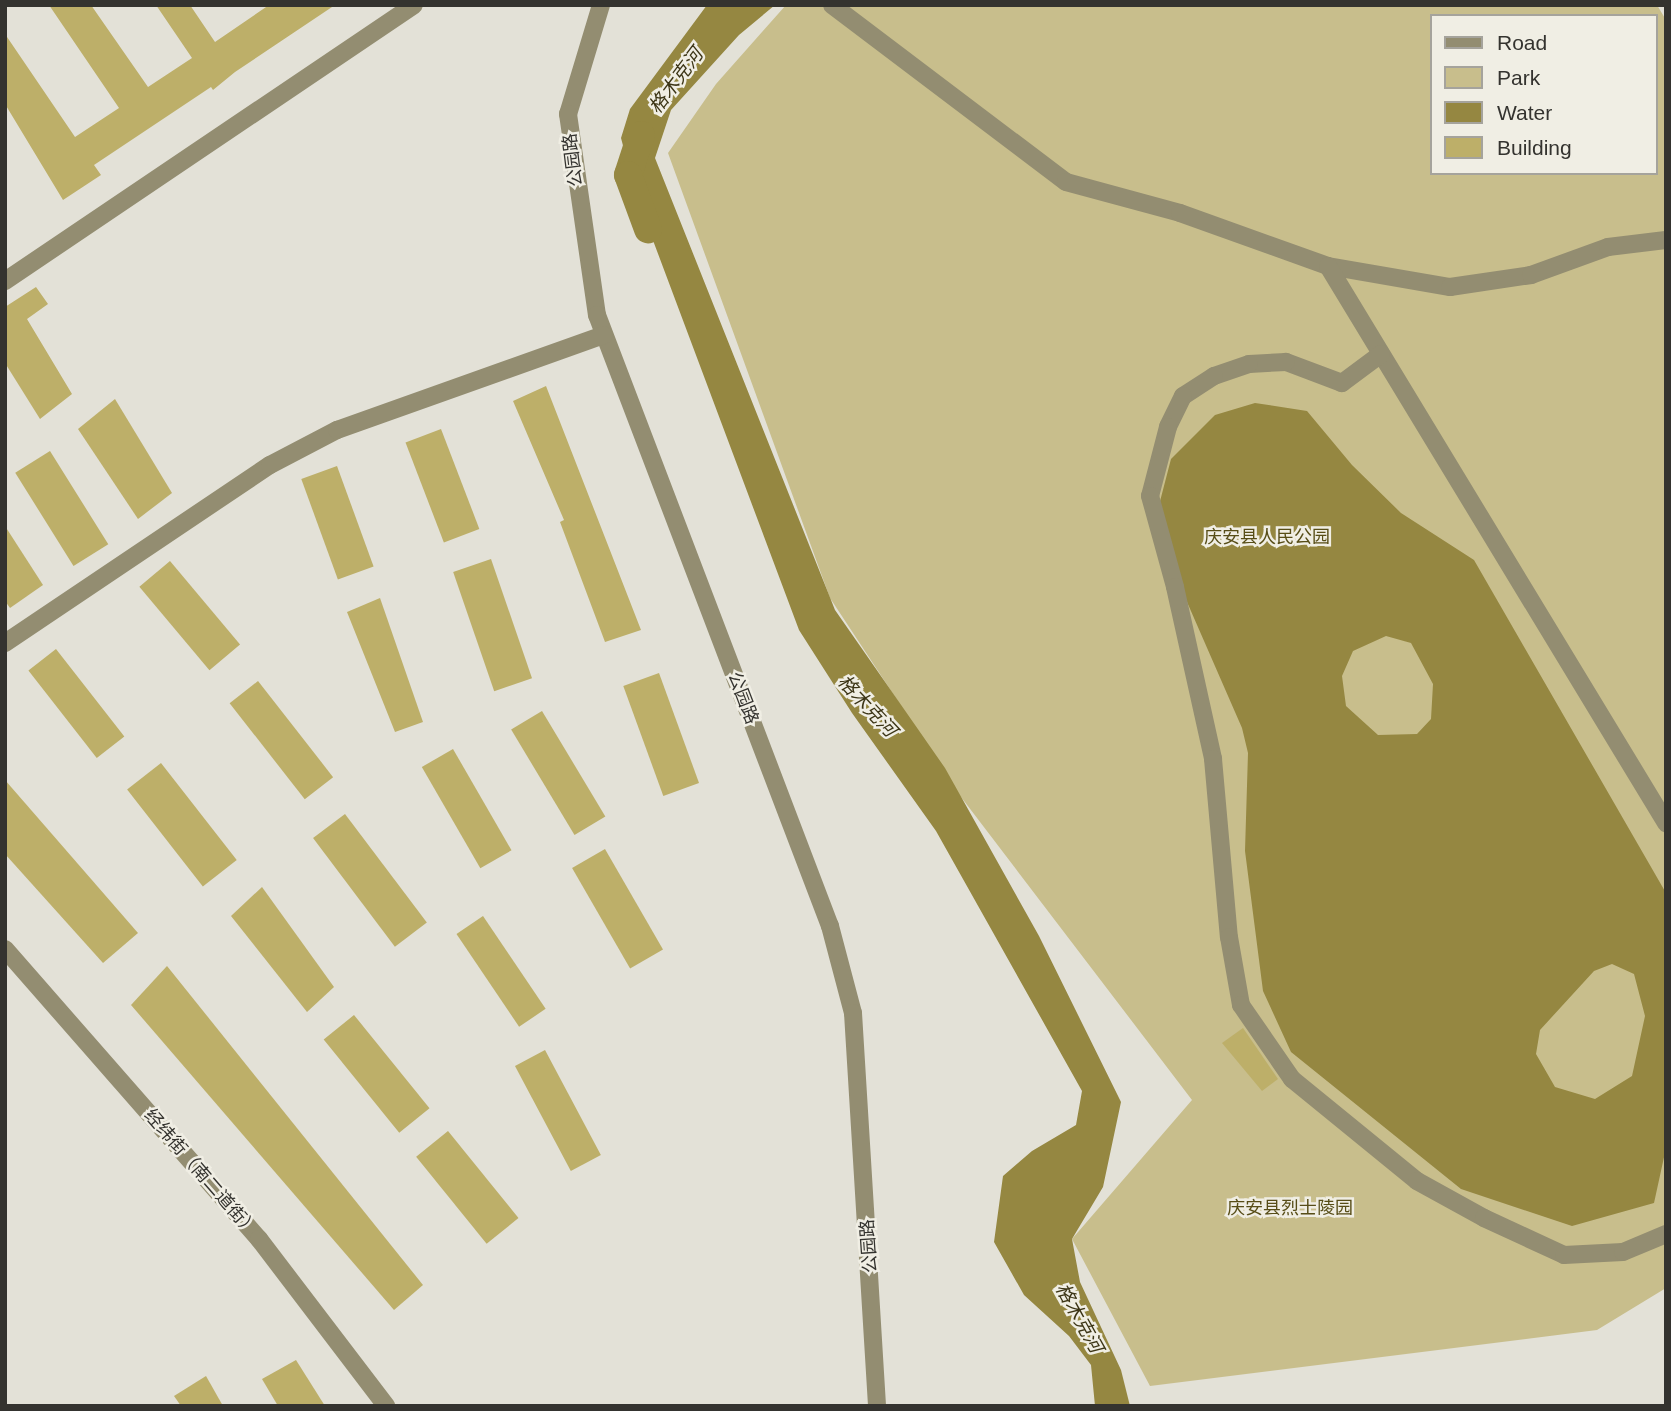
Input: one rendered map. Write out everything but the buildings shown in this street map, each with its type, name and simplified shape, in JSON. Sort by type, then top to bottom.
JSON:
[{"type":"street","points":[[5,281],[414,5]]},
{"type":"street","name":"公园路","points":[[601,5],[568,114],[593,288],[604,335],[830,926],[853,1013],[877,1406]]},
{"type":"street","points":[[832,5],[1066,182],[1180,214],[1328,266],[1450,287],[1531,275],[1608,247],[1666,240]]},
{"type":"street","points":[[1328,266],[1666,823]]},
{"type":"street","points":[[5,643],[270,465],[337,430],[604,335]]},
{"type":"street","points":[[1381,354],[1342,383],[1286,362],[1249,364],[1214,376],[1184,396],[1168,427],[1150,496],[1175,587],[1213,759],[1228,937],[1241,1005],[1293,1079],[1417,1181],[1484,1218],[1564,1255],[1622,1252],[1666,1234]]},
{"type":"street","name":"经纬街（南二道街）","points":[[5,949],[259,1239],[386,1406]]},
{"type":"green space","name":"庆安县人民公园","points":[[786,5],[1657,5],[1666,20],[1666,1288],[1597,1330],[1150,1386],[1072,1239],[1192,1100],[961,797],[830,598],[668,153],[716,84]]},
{"type":"water","points":[[707,5],[775,5],[739,35],[671,110],[655,158],[835,610],[945,768],[1039,936],[1121,1102],[1103,1187],[1072,1239],[1080,1282],[1121,1370],[1130,1406],[1095,1406],[1091,1365],[1069,1336],[1024,1295],[994,1242],[1003,1176],[1032,1151],[1076,1125],[1082,1091],[936,831],[852,713],[799,630],[636,195],[621,138],[630,109]]},
{"type":"water","points":[[1255,403],[1307,411],[1352,465],[1401,513],[1474,560],[1666,893],[1666,1148],[1654,1203],[1572,1226],[1461,1189],[1291,1052],[1263,991],[1245,851],[1248,753],[1242,728],[1170,563],[1158,509],[1171,459],[1215,415]],"holes":[[[1386,636],[1411,643],[1433,684],[1431,719],[1417,734],[1378,735],[1346,706],[1342,676],[1353,651]],[[1612,964],[1634,974],[1645,1016],[1632,1076],[1595,1099],[1555,1087],[1536,1054],[1540,1030],[1594,971]]]},
{"type":"waterway","name":"格木克河","points":[[641,135],[628,175],[648,229]]},
{"type":"park label","name":"庆安县烈士陵园","points":[[1290,1208]]}]
